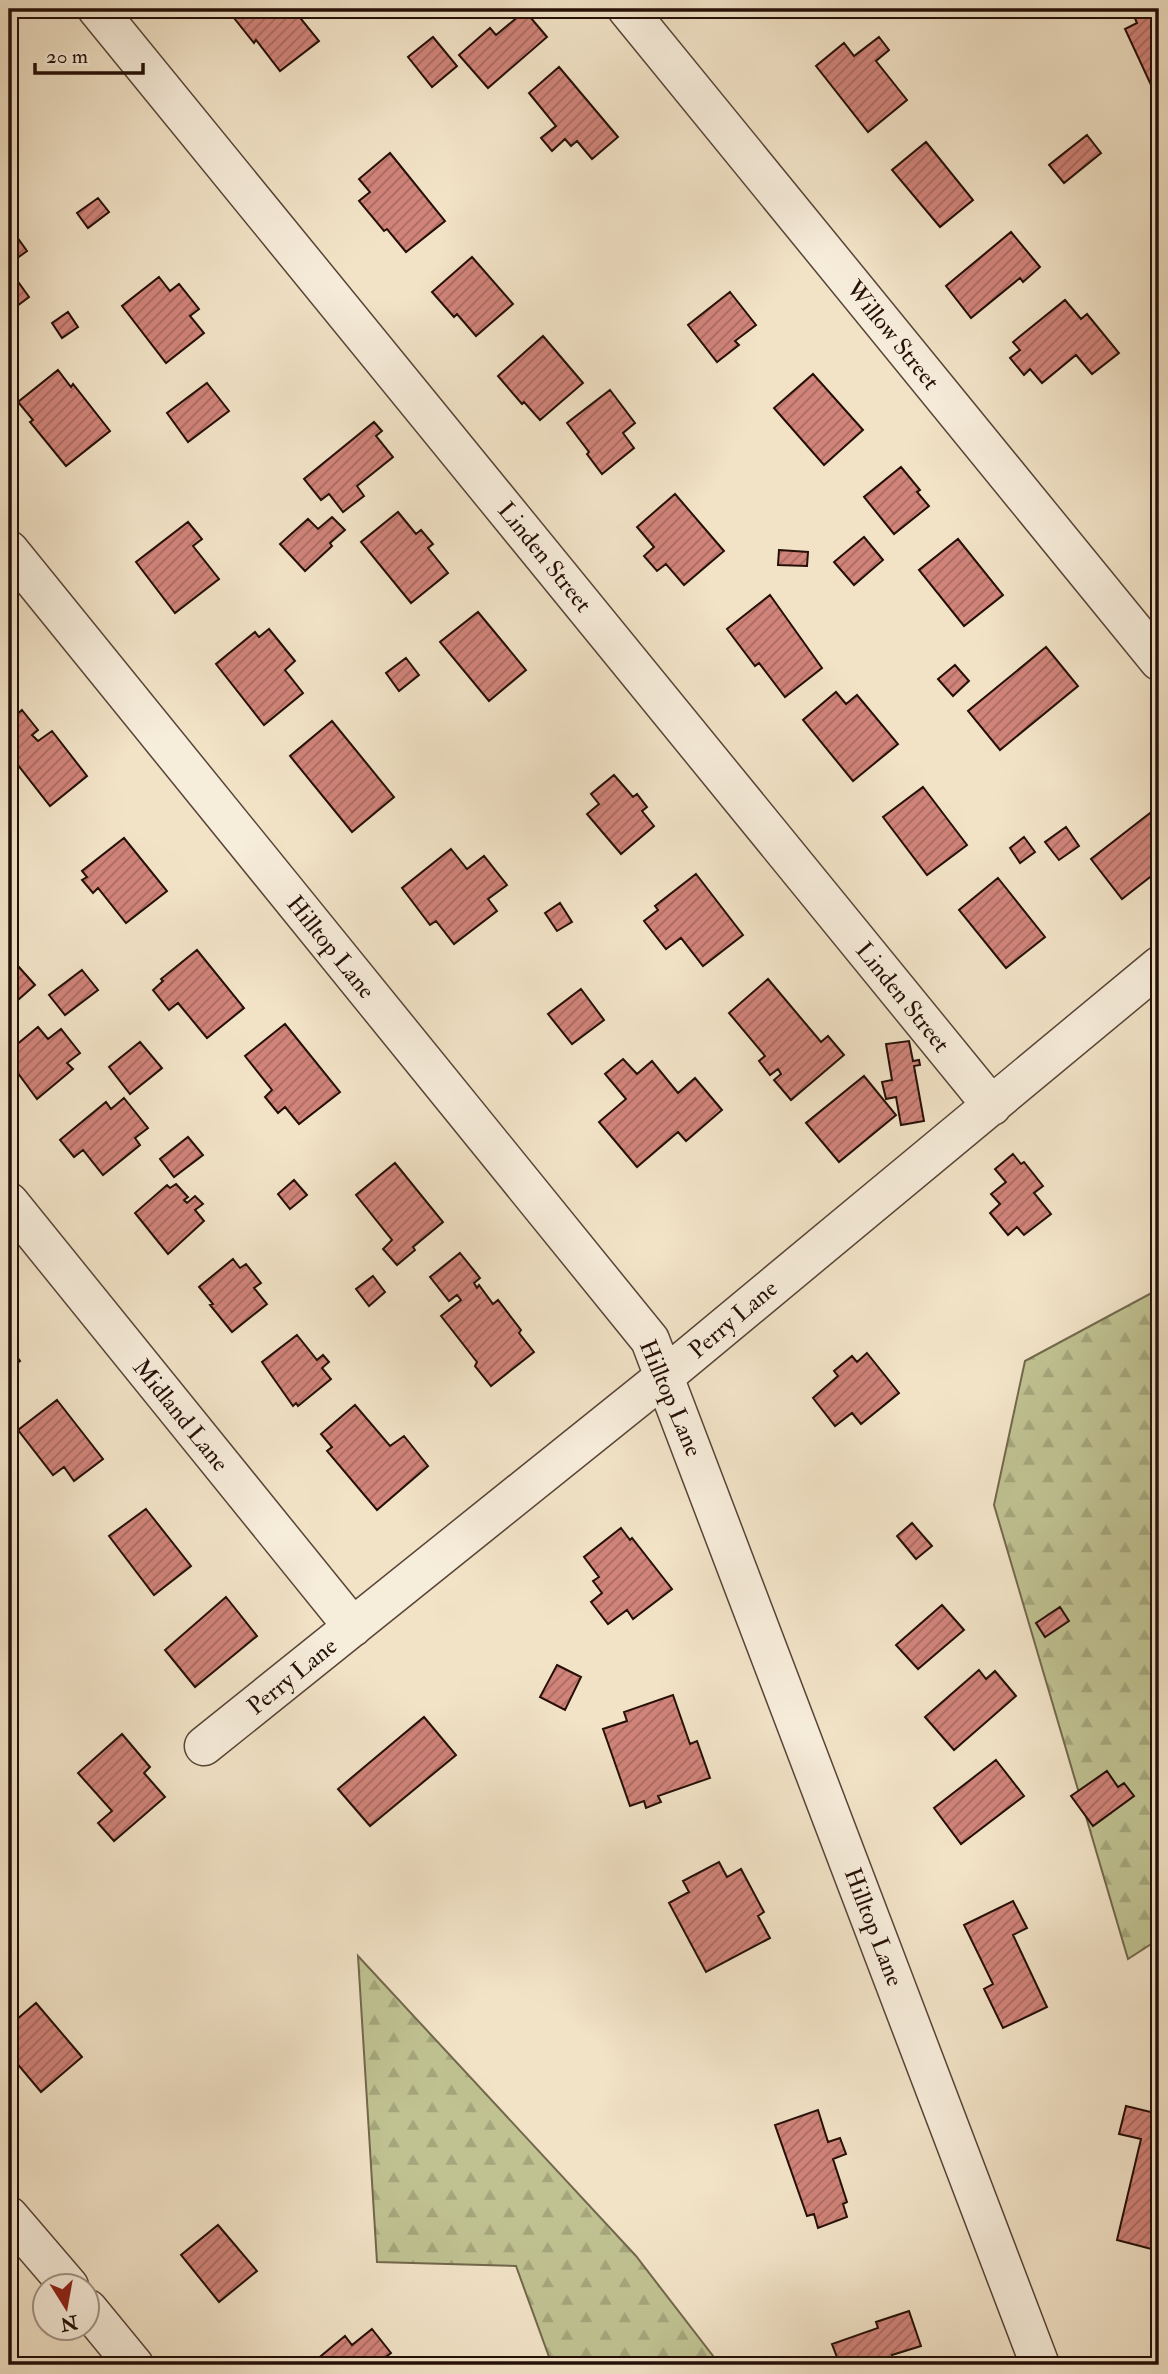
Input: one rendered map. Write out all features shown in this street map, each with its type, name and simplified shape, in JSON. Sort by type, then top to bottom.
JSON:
[{"type":"street","name":"Linden Street","points":[[97,9],[992,1106]]},
{"type":"street","name":"Willow Street","points":[[627,9],[1159,661]]},
{"type":"street","name":"Hilltop Lane","points":[[9,550],[650,1340],[666,1376],[1040,2365]]},
{"type":"street","name":"Perry Lane","points":[[204,1746],[666,1376],[1159,966]]},
{"type":"street","name":"Midland Lane","points":[[9,1202],[353,1627]]},
{"type":"street","points":[[9,2216],[56,2272]]},
{"type":"street","points":[[102,2326],[134,2365]]},
{"type":"green space","points":[[1159,1289],[1159,1939],[1128,1959],[994,1505],[1025,1361]]},
{"type":"green space","points":[[358,1956],[636,2256],[720,2365],[552,2365],[516,2266],[377,2262]]},
{"type":"building","points":[[246,9],[293,9],[319,41],[280,71],[256,40],[254,43],[234,18]]},
{"type":"building","points":[[1131,9],[1159,9],[1159,81],[1151,85],[1125,29],[1137,23]]},
{"type":"building","points":[[525,11],[547,37],[488,88],[459,55],[490,28],[496,35]]},
{"type":"building","points":[[433,37],[457,66],[432,87],[408,57]]},
{"type":"building","points":[[879,37],[889,50],[876,61],[907,100],[868,132],[816,66],[844,43],[854,56]]},
{"type":"building","points":[[559,67],[618,137],[592,159],[577,141],[571,146],[565,139],[552,151],[541,138],[556,126],[529,93]]},
{"type":"building","points":[[1087,135],[1101,153],[1064,183],[1049,165]]},
{"type":"building","points":[[926,142],[973,200],[940,227],[892,170]]},
{"type":"building","points":[[390,153],[445,221],[406,252],[359,201],[370,192],[359,179]]},
{"type":"building","points":[[98,198],[109,212],[88,228],[77,213]]},
{"type":"building","points":[[12,230],[27,251],[9,264],[9,232]]},
{"type":"building","points":[[1011,232],[1040,267],[1023,282],[1020,278],[971,318],[946,286]]},
{"type":"building","points":[[472,257],[513,304],[476,336],[457,314],[454,317],[432,292]]},
{"type":"building","points":[[9,269],[29,297],[9,312]]},
{"type":"building","points":[[159,277],[170,291],[179,284],[199,309],[190,316],[204,333],[166,363],[122,306]]},
{"type":"building","points":[[730,292],[756,325],[735,341],[739,345],[717,362],[688,325]]},
{"type":"building","points":[[1065,300],[1081,319],[1087,314],[1119,353],[1092,374],[1076,355],[1042,383],[1030,369],[1024,375],[1010,358],[1020,350],[1013,342]]},
{"type":"building","points":[[68,312],[78,327],[62,338],[52,323]]},
{"type":"building","points":[[543,336],[583,383],[540,420],[498,376]]},
{"type":"building","points":[[58,370],[71,387],[73,384],[110,431],[66,466],[30,422],[33,420],[18,402]]},
{"type":"building","points":[[813,374],[863,430],[824,465],[774,408]]},
{"type":"building","points":[[207,383],[229,411],[188,442],[167,413]]},
{"type":"building","points":[[610,390],[635,423],[623,433],[634,448],[602,474],[567,423]]},
{"type":"building","points":[[374,422],[382,431],[376,436],[393,457],[357,486],[364,496],[343,512],[329,494],[321,500],[304,479]]},
{"type":"building","points":[[901,467],[929,506],[894,534],[864,497]]},
{"type":"building","points":[[675,494],[724,551],[684,585],[666,564],[657,571],[644,556],[654,547],[637,527]]},
{"type":"building","points":[[398,512],[416,534],[421,530],[433,544],[428,548],[448,573],[411,603],[361,542]]},
{"type":"building","points":[[332,517],[345,530],[305,571],[280,544],[308,519],[318,529]]},
{"type":"building","points":[[188,522],[202,539],[193,546],[219,579],[175,613],[136,562]]},
{"type":"building","points":[[864,537],[883,560],[854,585],[834,562]]},
{"type":"building","points":[[958,539],[1003,595],[964,626],[919,570]]},
{"type":"building","points":[[779,550],[808,552],[807,566],[778,565]]},
{"type":"building","points":[[770,595],[822,668],[785,697],[759,663],[755,666],[727,629]]},
{"type":"building","points":[[478,612],[526,670],[489,701],[440,642]]},
{"type":"building","points":[[269,629],[295,661],[285,670],[303,693],[264,725],[216,664],[255,632],[259,637]]},
{"type":"building","points":[[1046,647],[1078,686],[1000,750],[968,711]]},
{"type":"building","points":[[406,658],[419,675],[399,691],[386,673]]},
{"type":"building","points":[[955,665],[969,681],[953,696],[938,679]]},
{"type":"building","points":[[836,692],[846,704],[857,695],[898,744],[853,781],[803,720]]},
{"type":"building","points":[[22,710],[38,730],[32,735],[38,741],[52,731],[87,776],[50,806],[17,764],[9,770],[9,721]]},
{"type":"building","points":[[332,721],[394,797],[352,832],[290,756]]},
{"type":"building","points":[[614,775],[633,797],[637,794],[647,807],[642,811],[654,826],[621,854],[587,814],[599,804],[591,794]]},
{"type":"building","points":[[923,787],[967,845],[927,875],[883,817]]},
{"type":"building","points":[[1159,806],[1159,870],[1122,899],[1091,859]]},
{"type":"building","points":[[1066,827],[1079,846],[1059,860],[1045,842]]},
{"type":"building","points":[[1024,837],[1035,852],[1020,863],[1010,848]]},
{"type":"building","points":[[124,838],[167,891],[126,923],[98,888],[93,893],[82,880],[87,877],[82,871]]},
{"type":"building","points":[[451,849],[467,869],[484,856],[507,885],[488,899],[497,911],[454,944],[436,921],[430,925],[402,888]]},
{"type":"building","points":[[696,874],[743,935],[703,966],[681,938],[666,949],[644,921],[658,910],[655,906]]},
{"type":"building","points":[[998,878],[1045,937],[1006,968],[959,910]]},
{"type":"building","points":[[560,903],[572,922],[557,931],[545,913]]},
{"type":"building","points":[[197,950],[244,1008],[207,1038],[178,1003],[169,1010],[153,990],[163,981],[161,979]]},
{"type":"building","points":[[9,956],[35,985],[9,1008]]},
{"type":"building","points":[[82,970],[98,990],[65,1015],[49,995]]},
{"type":"building","points":[[768,979],[821,1042],[828,1036],[844,1055],[791,1100],[774,1080],[781,1074],[778,1069],[770,1075],[759,1061],[765,1056],[729,1013]]},
{"type":"building","points":[[581,989],[604,1020],[572,1044],[548,1014]]},
{"type":"building","points":[[285,1024],[340,1092],[299,1124],[285,1107],[278,1113],[265,1097],[272,1090],[245,1056]]},
{"type":"building","points":[[38,1027],[48,1039],[61,1029],[80,1053],[67,1063],[73,1069],[37,1099],[9,1061],[9,1051]]},
{"type":"building","points":[[909,1041],[913,1061],[919,1060],[920,1065],[914,1066],[924,1121],[901,1125],[896,1097],[886,1099],[882,1082],[892,1080],[886,1044]]},
{"type":"building","points":[[140,1042],[162,1068],[130,1094],[109,1067]]},
{"type":"building","points":[[623,1059],[637,1074],[652,1061],[678,1093],[695,1078],[722,1110],[686,1141],[678,1132],[637,1167],[599,1122],[626,1099],[605,1074]]},
{"type":"building","points":[[864,1076],[896,1115],[839,1162],[806,1123]]},
{"type":"building","points":[[124,1098],[148,1128],[135,1138],[140,1145],[103,1175],[83,1150],[74,1157],[60,1140],[106,1102],[111,1109]]},
{"type":"building","points":[[188,1137],[203,1155],[174,1177],[160,1159]]},
{"type":"building","points":[[1013,1154],[1021,1164],[1024,1162],[1043,1186],[1034,1193],[1051,1214],[1024,1235],[1017,1227],[1008,1235],[990,1213],[1000,1204],[991,1194],[1006,1182],[995,1169]]},
{"type":"building","points":[[395,1163],[443,1222],[413,1247],[415,1250],[397,1265],[383,1249],[392,1240],[356,1195]]},
{"type":"building","points":[[294,1180],[307,1195],[290,1209],[278,1194]]},
{"type":"building","points":[[176,1184],[188,1197],[184,1200],[187,1203],[195,1196],[203,1204],[195,1210],[204,1221],[168,1254],[135,1213],[167,1185],[170,1188]]},
{"type":"building","points":[[460,1253],[480,1278],[474,1283],[477,1288],[479,1285],[493,1304],[498,1300],[534,1352],[491,1386],[475,1366],[477,1362],[441,1316],[461,1300],[457,1295],[449,1301],[430,1277]]},
{"type":"building","points":[[233,1259],[240,1268],[246,1264],[261,1283],[254,1288],[267,1304],[232,1332],[199,1287]]},
{"type":"building","points":[[373,1276],[385,1292],[369,1306],[356,1289]]},
{"type":"building","points":[[297,1335],[317,1360],[323,1355],[329,1362],[322,1368],[331,1379],[298,1406],[296,1403],[293,1406],[262,1362]]},
{"type":"building","points":[[9,1346],[20,1361],[9,1369]]},
{"type":"building","points":[[867,1353],[899,1393],[861,1424],[852,1413],[835,1426],[813,1398],[838,1376],[834,1371],[852,1356],[857,1362]]},
{"type":"building","points":[[57,1400],[103,1459],[74,1481],[64,1467],[53,1475],[18,1430]]},
{"type":"building","points":[[355,1405],[390,1446],[404,1436],[428,1466],[377,1510],[327,1451],[332,1447],[321,1434]]},
{"type":"building","points":[[146,1509],[191,1566],[154,1595],[109,1536]]},
{"type":"building","points":[[912,1523],[932,1546],[916,1559],[897,1536]]},
{"type":"building","points":[[621,1528],[672,1589],[633,1619],[627,1610],[608,1624],[591,1602],[602,1593],[593,1581],[599,1577],[584,1557]]},
{"type":"building","points":[[226,1597],[257,1636],[195,1687],[165,1650]]},
{"type":"building","points":[[942,1605],[964,1630],[918,1669],[896,1645]]},
{"type":"building","points":[[1060,1607],[1069,1621],[1045,1637],[1036,1623]]},
{"type":"building","points":[[557,1665],[581,1677],[565,1710],[540,1697]]},
{"type":"building","points":[[979,1670],[986,1679],[995,1671],[1016,1696],[954,1750],[925,1717]]},
{"type":"building","points":[[673,1695],[690,1744],[697,1741],[710,1778],[658,1796],[661,1802],[646,1808],[644,1801],[630,1806],[603,1729],[627,1721],[624,1712]]},
{"type":"building","points":[[424,1717],[456,1755],[370,1826],[338,1789]]},
{"type":"building","points":[[122,1734],[150,1767],[144,1773],[165,1797],[114,1841],[98,1823],[112,1811],[78,1773]]},
{"type":"building","points":[[996,1760],[1024,1796],[961,1844],[934,1808]]},
{"type":"building","points":[[1107,1771],[1118,1787],[1124,1783],[1134,1796],[1093,1826],[1071,1796]]},
{"type":"building","points":[[719,1862],[727,1877],[741,1869],[764,1912],[758,1916],[770,1938],[706,1972],[669,1903],[689,1892],[683,1881]]},
{"type":"building","points":[[1013,1901],[1027,1928],[1013,1935],[1047,2007],[1003,2028],[984,1989],[993,1984],[964,1925]]},
{"type":"building","points":[[36,2003],[82,2057],[41,2092],[9,2054],[9,2026]]},
{"type":"building","points":[[1126,2106],[1159,2114],[1159,2251],[1117,2240],[1141,2139],[1119,2134]]},
{"type":"building","points":[[818,2110],[828,2142],[840,2138],[846,2154],[833,2159],[847,2202],[843,2204],[847,2217],[818,2228],[814,2214],[807,2216],[775,2125]]},
{"type":"building","points":[[218,2225],[257,2271],[219,2302],[181,2255]]},
{"type":"building","points":[[909,2311],[921,2346],[892,2355],[896,2365],[840,2365],[832,2344],[878,2328],[876,2322]]},
{"type":"building","points":[[372,2329],[391,2353],[383,2359],[388,2365],[318,2365],[315,2361],[345,2336],[352,2345]]}]
